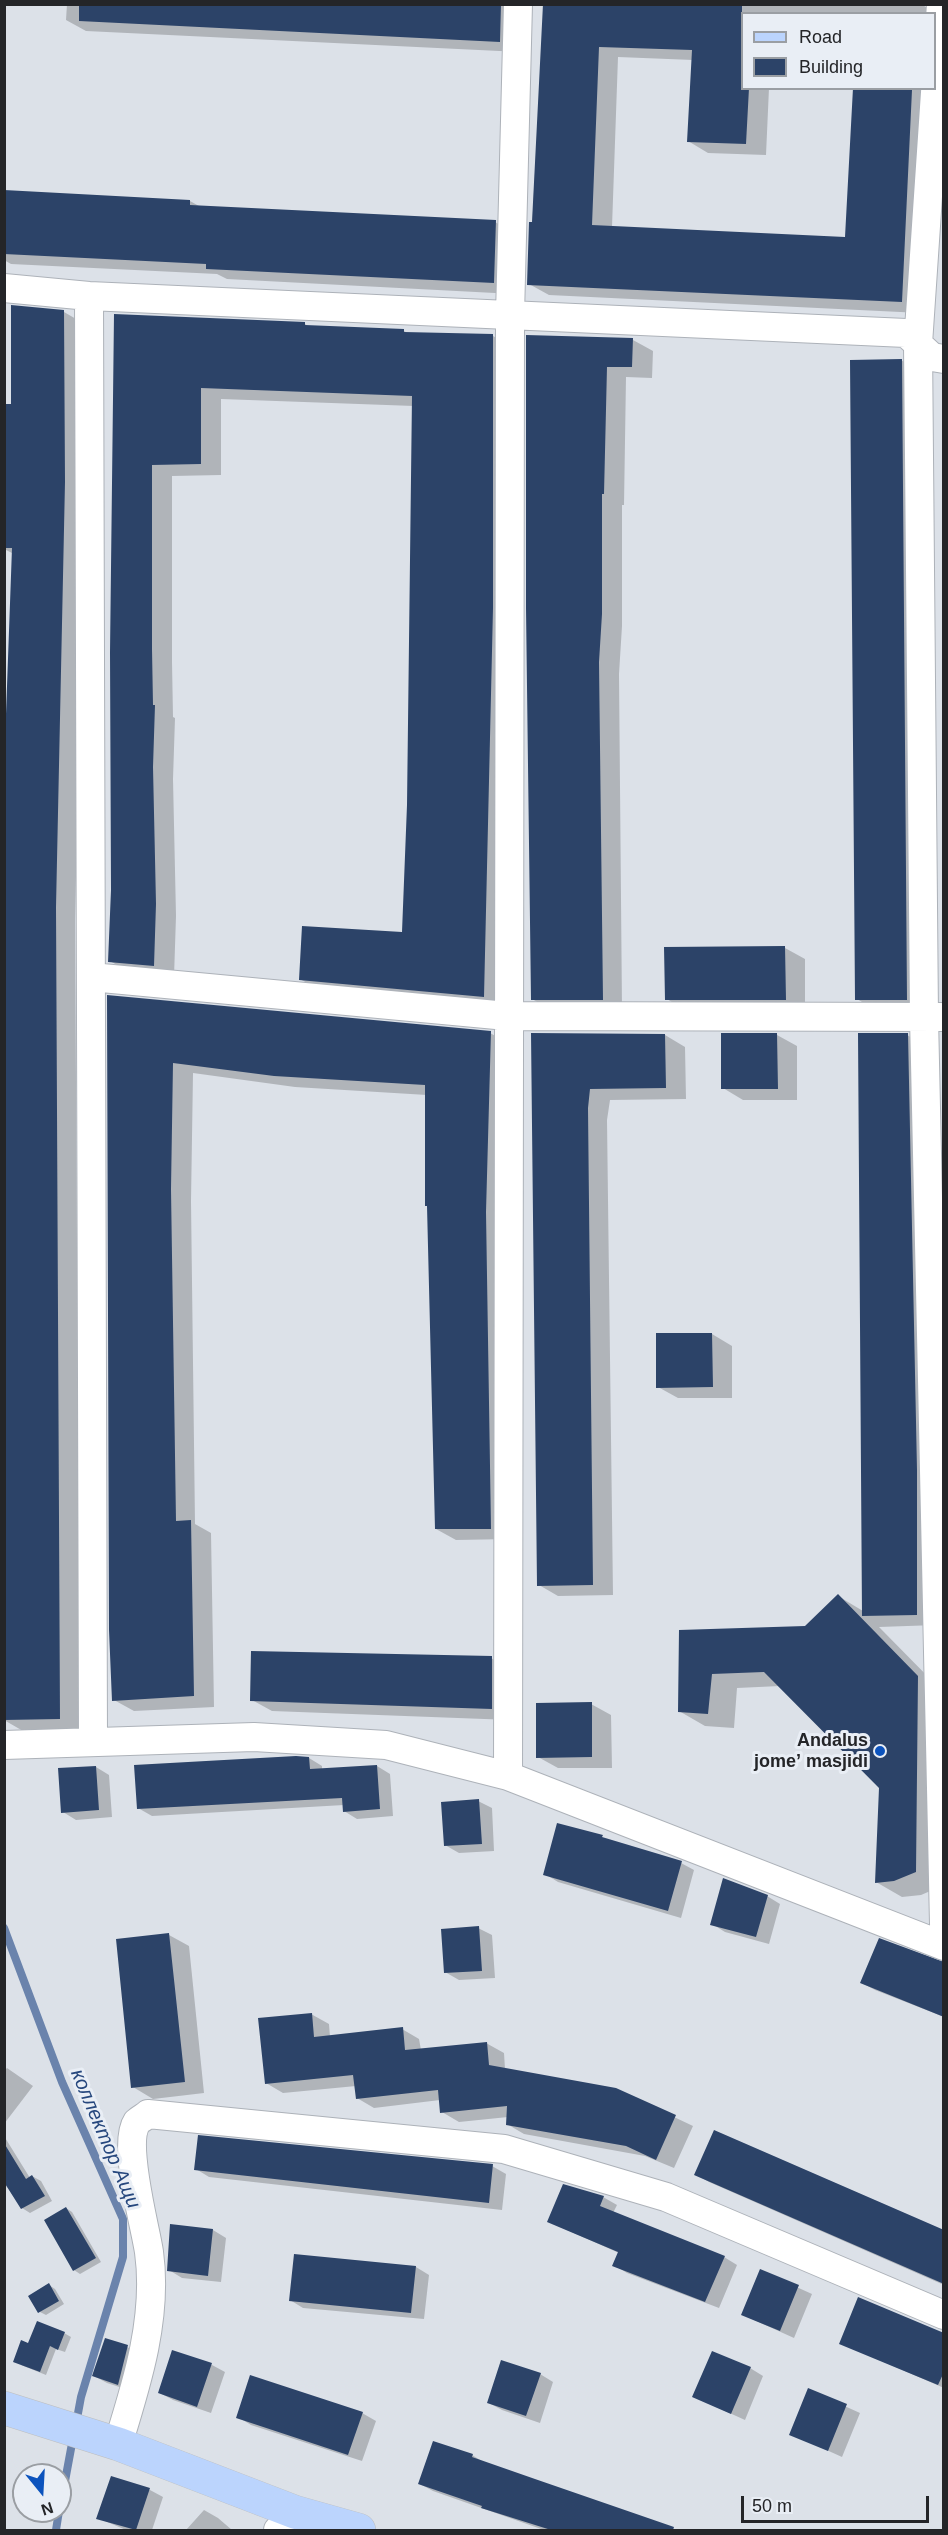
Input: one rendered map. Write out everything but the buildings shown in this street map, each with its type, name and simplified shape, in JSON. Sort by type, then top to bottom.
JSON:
[{"type":"main road","points":[[4,2408],[108,2441],[287,2521],[360,2530]]},
{"type":"street","points":[[508,1776],[507,1016],[510,315],[518,4]]},
{"type":"street","points":[[936,78],[941,4]]},
{"type":"street","points":[[935,90],[918,344],[934,1017],[944,1924]]},
{"type":"street","points":[[4,288],[89,296],[906,333],[932,357],[944,359]]},
{"type":"street","points":[[89,296],[93,1742]]},
{"type":"street","points":[[91,976],[507,1016],[934,1017]]},
{"type":"street","points":[[4,1745],[254,1737],[386,1745],[508,1776],[944,1946]]},
{"type":"street","points":[[108,2441],[140,2375],[150,2300],[149,2254],[136,2187],[133,2134],[138,2121],[148,2115],[504,2149],[666,2197],[944,2315]]},
{"type":"waterway","name":"коллектор Ащи","points":[[4,1928],[62,2082],[123,2219],[123,2257],[81,2397],[76,2424]]},
{"type":"waterway","name":"коллектор Ащи","points":[[68,2463],[73,2438]]},
{"type":"waterway","name":"коллектор Ащи","points":[[56,2530],[57,2523]]},
{"type":"place","name":"Andalus jome’ masjidi","points":[[880,1751]]}]
